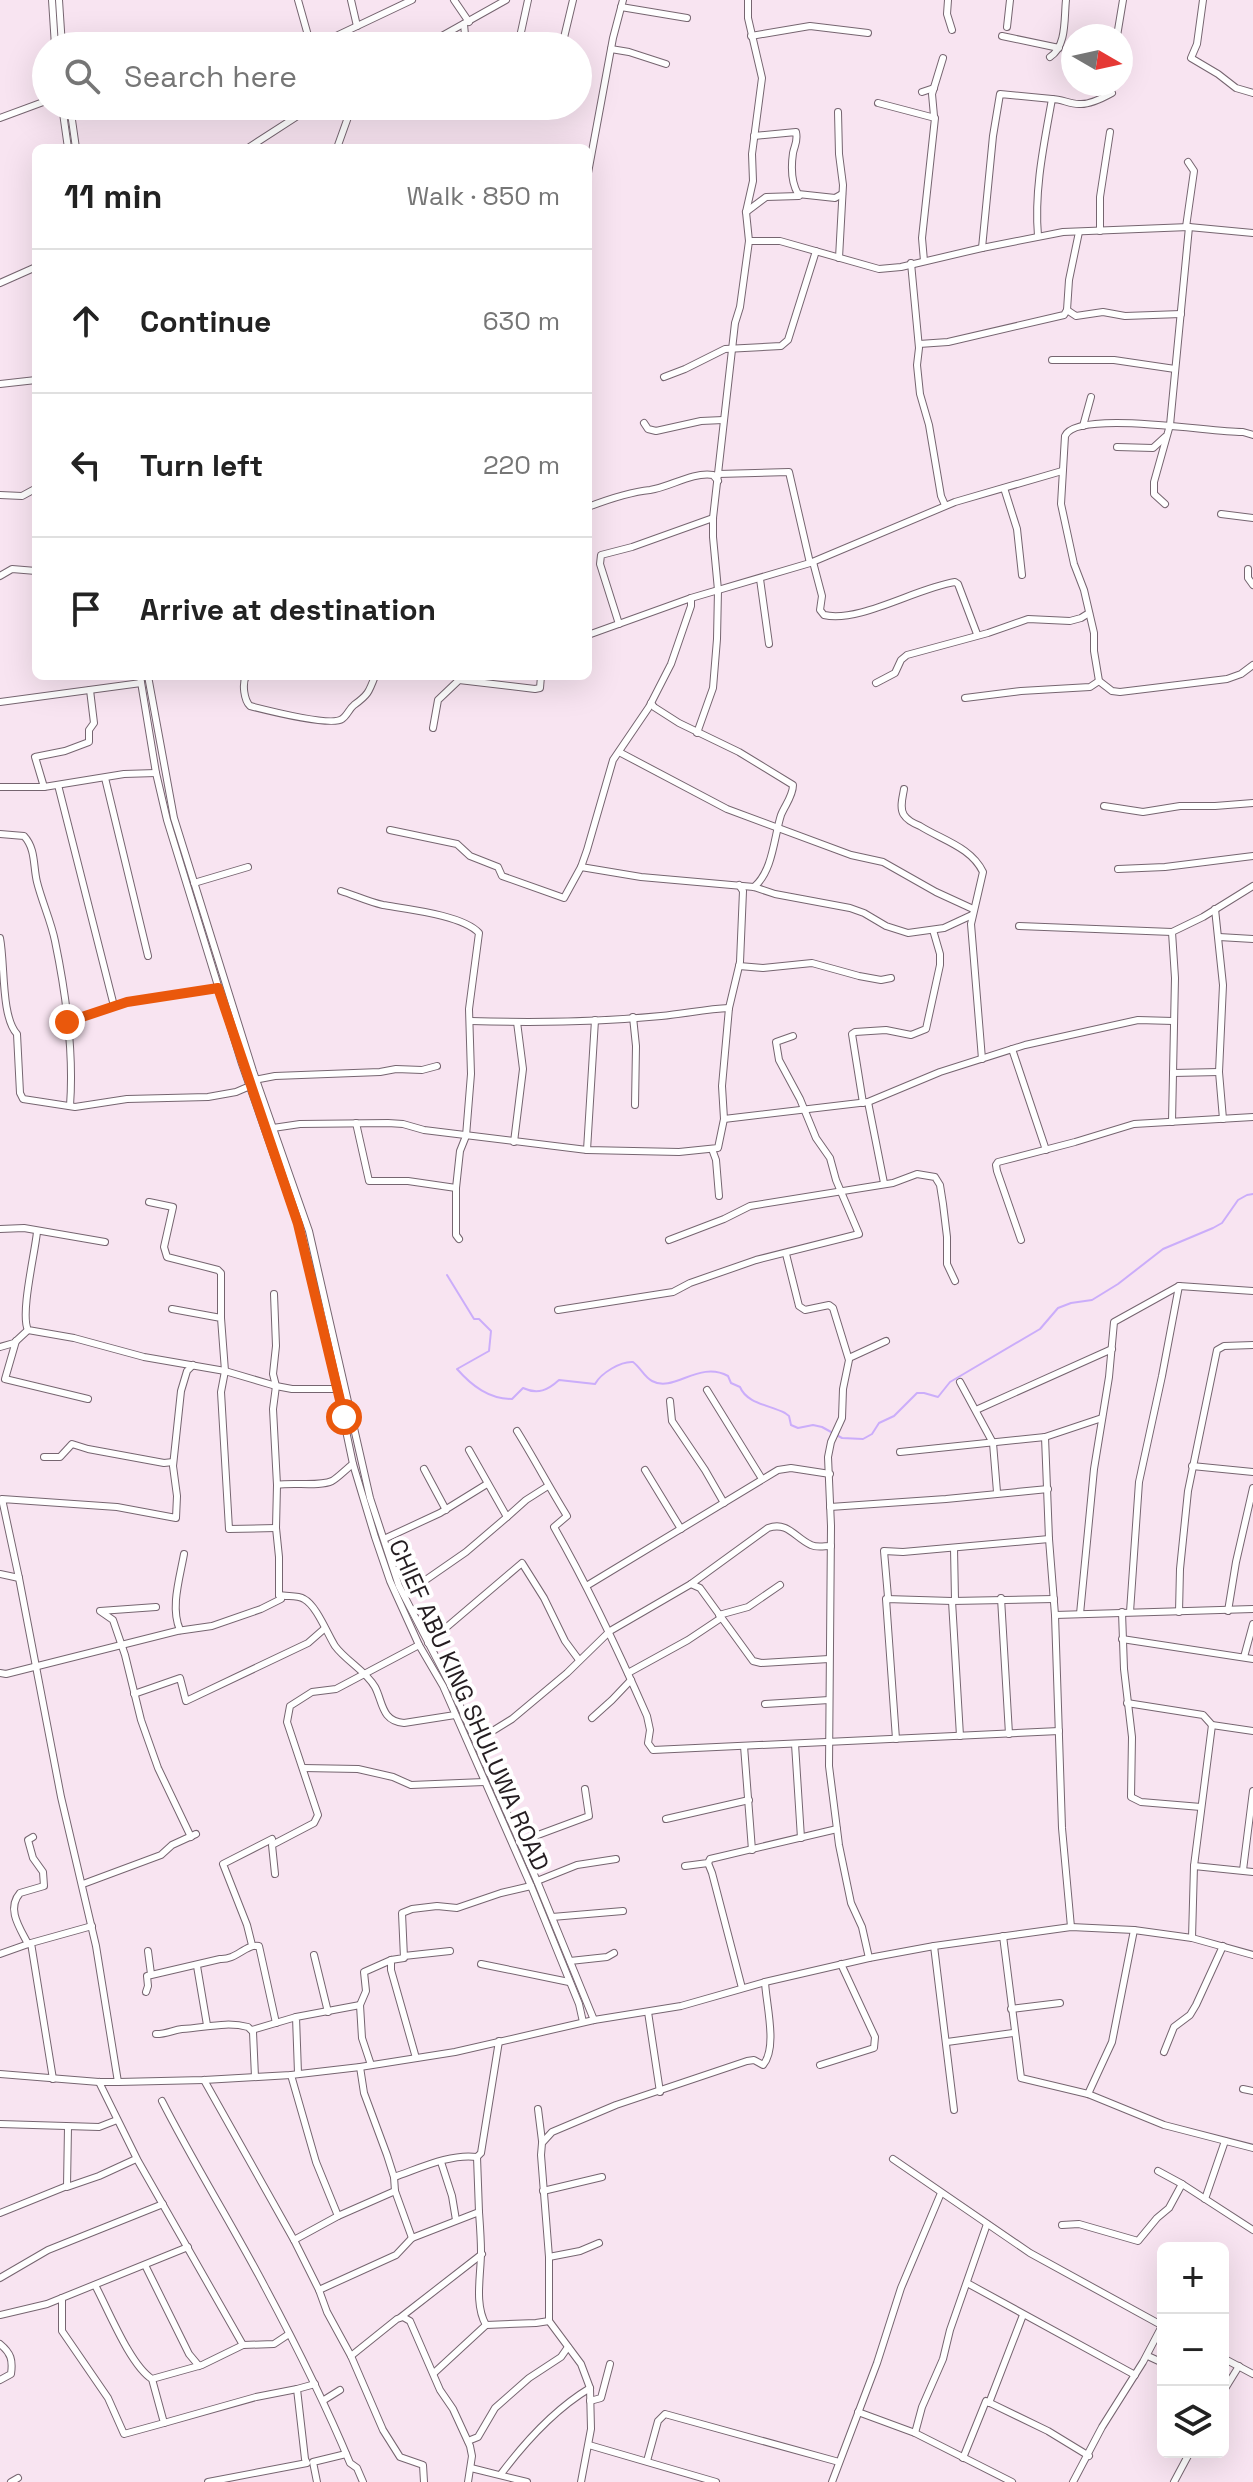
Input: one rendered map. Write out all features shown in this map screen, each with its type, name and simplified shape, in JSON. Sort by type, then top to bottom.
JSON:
[{"type":"street","points":[[52,0],[54,32]]},
{"type":"street","points":[[59,0],[61,32]]},
{"type":"street","points":[[298,0],[308,32]]},
{"type":"street","points":[[351,0],[357,26]]},
{"type":"street","points":[[344,32],[412,0]]},
{"type":"street","points":[[454,0],[466,23],[466,32]]},
{"type":"street","points":[[450,32],[506,0]]},
{"type":"street","points":[[521,32],[528,0]]},
{"type":"street","points":[[565,32],[573,0]]},
{"type":"street","points":[[697,733],[713,688],[718,590],[713,518],[723,420],[749,241],[746,212],[753,181],[752,154],[762,78],[751,36],[748,0]]},
{"type":"street","points":[[948,0],[947,14],[952,30]]},
{"type":"street","points":[[1007,27],[1010,0]]},
{"type":"street","points":[[1050,57],[1059,48],[1066,0]]},
{"type":"street","points":[[1119,24],[1123,0]]},
{"type":"street","points":[[1203,0],[1197,44],[1191,58],[1236,88],[1253,93]]},
{"type":"street","points":[[592,151],[622,4],[687,18]]},
{"type":"street","points":[[751,36],[810,26],[868,33]]},
{"type":"street","points":[[1002,36],[1059,48]]},
{"type":"street","points":[[611,49],[666,64]]},
{"type":"street","points":[[924,261],[922,238],[934,134],[934,88],[943,58]]},
{"type":"street","points":[[922,92],[934,88]]},
{"type":"street","points":[[982,248],[1000,94],[1060,99],[1082,105],[1106,96]]},
{"type":"street","points":[[1038,236],[1037,196],[1052,99]]},
{"type":"street","points":[[878,103],[934,117]]},
{"type":"street","points":[[0,118],[32,106]]},
{"type":"street","points":[[838,112],[843,185],[839,258]]},
{"type":"street","points":[[64,120],[67,144]]},
{"type":"street","points":[[72,120],[75,144]]},
{"type":"street","points":[[254,144],[291,120]]},
{"type":"street","points":[[338,144],[347,120]]},
{"type":"street","points":[[754,136],[796,132],[798,139],[793,152],[792,181],[798,194],[803,196]]},
{"type":"street","points":[[1100,231],[1100,197],[1110,132]]},
{"type":"street","points":[[1165,504],[1154,494],[1170,425],[1194,171],[1188,162]]},
{"type":"street","points":[[750,194],[835,198],[842,194]]},
{"type":"street","points":[[746,212],[766,197]]},
{"type":"street","points":[[749,241],[772,239],[879,269],[901,267],[1038,236],[1079,232],[1188,227],[1253,233]]},
{"type":"street","points":[[919,344],[948,342],[1060,317],[1067,310],[1069,280],[1079,232]]},
{"type":"street","points":[[664,377],[725,349],[781,346],[788,340],[816,251]]},
{"type":"street","points":[[911,263],[919,344],[917,365],[920,394],[945,505]]},
{"type":"street","points":[[1,280],[32,268]]},
{"type":"street","points":[[1067,310],[1076,316],[1103,312],[1125,316],[1181,314]]},
{"type":"street","points":[[1052,360],[1114,360],[1175,369]]},
{"type":"street","points":[[0,384],[32,380]]},
{"type":"street","points":[[1083,426],[1091,397]]},
{"type":"street","points":[[644,423],[648,429],[656,431],[701,421],[723,420]]},
{"type":"street","points":[[1253,435],[1170,425],[1103,423],[1067,431],[1061,504],[1074,564],[1092,624],[1099,681],[1112,691],[1131,691],[1227,679],[1253,665]]},
{"type":"street","points":[[1117,447],[1153,448],[1165,437]]},
{"type":"street","points":[[592,634],[691,598],[811,562],[945,505],[1062,471]]},
{"type":"street","points":[[592,506],[634,491],[651,490],[707,474],[718,477],[789,472],[822,596],[820,610],[824,615],[857,614],[914,592],[955,582],[977,634]]},
{"type":"street","points":[[1004,488],[1017,529],[1022,575]]},
{"type":"street","points":[[0,495],[22,496],[32,491]]},
{"type":"street","points":[[1221,514],[1253,518]]},
{"type":"street","points":[[619,624],[600,564],[601,555],[713,518]]},
{"type":"street","points":[[0,576],[12,569],[32,571]]},
{"type":"street","points":[[1248,569],[1249,581],[1253,585]]},
{"type":"street","points":[[760,579],[769,644]]},
{"type":"street","points":[[390,830],[457,844],[470,856],[498,867],[502,876],[564,898],[581,867],[613,760],[651,706],[679,643],[691,598]]},
{"type":"street","points":[[876,683],[895,673],[905,656],[1028,619],[1050,621],[1081,618],[1089,613]]},
{"type":"street","points":[[1081,618],[1092,624]]},
{"type":"street","points":[[0,702],[141,680]]},
{"type":"street","name":"CHIEF ABU KING SHULUWA ROAD","points":[[141,680],[156,773],[179,867],[298,1224],[338,1389],[348,1416],[353,1464],[390,1581],[419,1645],[443,1686],[484,1782],[534,1883],[583,2022]]},
{"type":"street","points":[[149,680],[174,818],[251,1082],[273,1128],[309,1231],[348,1416],[370,1498],[404,1595],[454,1692],[594,2020]]},
{"type":"street","points":[[244,680],[250,706],[335,722],[343,719],[351,706],[363,700],[373,680]]},
{"type":"street","points":[[433,728],[438,700],[459,680],[535,689],[540,688],[541,680]]},
{"type":"street","points":[[965,698],[1090,687],[1099,681]]},
{"type":"street","points":[[44,787],[35,757],[89,742],[89,730],[94,723],[90,690]]},
{"type":"street","points":[[651,706],[792,784],[794,790],[778,826],[761,879],[746,887]]},
{"type":"street","points":[[619,752],[727,809],[851,855],[883,862],[972,912]]},
{"type":"street","points":[[0,787],[44,787],[156,773]]},
{"type":"street","points":[[105,778],[148,956]]},
{"type":"street","points":[[58,785],[114,1006]]},
{"type":"street","points":[[904,789],[904,815],[961,848],[983,874],[972,912],[982,1059]]},
{"type":"street","points":[[1104,806],[1143,812],[1180,806],[1253,803]]},
{"type":"street","points":[[0,834],[24,836],[31,847],[37,883],[55,941],[67,1022],[72,1085],[70,1106]]},
{"type":"street","points":[[1118,869],[1165,867],[1253,856]]},
{"type":"street","points":[[179,867],[188,865]]},
{"type":"street","points":[[194,883],[248,867]]},
{"type":"street","points":[[581,867],[641,877],[746,887],[850,908],[908,933],[944,928],[972,912]]},
{"type":"street","points":[[1019,926],[1172,932],[1253,886]]},
{"type":"street","points":[[273,1128],[291,1124],[403,1124],[416,1129],[587,1150],[679,1152],[712,1149],[720,1145],[729,1008],[739,966],[746,887]]},
{"type":"street","points":[[341,891],[380,904],[422,910],[477,930],[479,936],[469,1009],[471,1074],[466,1136],[460,1151],[456,1188],[456,1235],[459,1239]]},
{"type":"street","points":[[1215,909],[1223,985],[1219,1072],[1223,1119]]},
{"type":"street","points":[[884,1183],[852,1034],[886,1030],[911,1035],[926,1029],[940,965],[933,930]]},
{"type":"street","points":[[1172,932],[1175,978],[1172,1122]]},
{"type":"street","points":[[1219,937],[1253,939]]},
{"type":"street","points":[[0,938],[4,957],[4,995],[11,1026],[17,1034],[20,1093],[23,1099],[70,1106],[127,1099],[208,1097],[236,1092],[251,1082],[275,1076],[416,1070],[437,1066]]},
{"type":"street","points":[[739,966],[763,968],[812,963],[859,976],[881,980],[891,978]]},
{"type":"street","points":[[67,1022],[114,1006],[218,988]]},
{"type":"street","points":[[471,1021],[595,1020],[729,1008]]},
{"type":"street","points":[[633,1017],[635,1105]]},
{"type":"street","points":[[587,1150],[595,1020]]},
{"type":"street","points":[[724,1119],[866,1102],[917,1080],[1012,1049],[1138,1020],[1173,1021]]},
{"type":"street","points":[[514,1142],[523,1069],[517,1022]]},
{"type":"street","points":[[558,1310],[673,1292],[717,1273],[859,1234],[830,1158],[816,1138],[806,1111],[779,1060],[776,1042],[793,1036]]},
{"type":"street","points":[[1012,1049],[1046,1150]]},
{"type":"street","points":[[1173,1073],[1219,1072]]},
{"type":"street","points":[[1021,1240],[996,1165],[1000,1161],[1118,1127],[1153,1121],[1253,1117]]},
{"type":"street","points":[[356,1123],[369,1181],[408,1181],[456,1188]]},
{"type":"street","points":[[712,1149],[719,1196]]},
{"type":"street","points":[[669,1240],[750,1206],[893,1183],[921,1174],[936,1178],[944,1213],[947,1264],[955,1281]]},
{"type":"street","points":[[149,1202],[173,1207],[164,1247],[167,1257],[221,1273],[225,1371],[221,1392],[229,1529],[276,1528]]},
{"type":"street","points":[[0,1229],[24,1228],[105,1242]]},
{"type":"street","points":[[37,1232],[27,1293],[25,1326],[28,1330],[74,1338],[144,1357],[225,1371],[276,1386],[338,1389]]},
{"type":"street","points":[[786,1254],[799,1306],[805,1310],[829,1305],[833,1308],[849,1358],[842,1418],[829,1451],[830,1785],[851,1903],[863,1930],[869,1958]]},
{"type":"street","points":[[1080,1614],[1094,1469],[1112,1349],[1112,1329],[1116,1320],[1179,1286],[1253,1291]]},
{"type":"street","points":[[1179,1286],[1139,1482],[1122,1639],[1132,1737],[1132,1799],[1201,1807]]},
{"type":"street","points":[[274,1294],[276,1528],[282,1597]]},
{"type":"street","points":[[172,1309],[221,1318]]},
{"type":"street","points":[[0,1347],[16,1341],[28,1330]]},
{"type":"street","points":[[16,1341],[5,1379],[88,1399]]},
{"type":"street","points":[[849,1358],[886,1341]]},
{"type":"street","points":[[1179,1612],[1184,1520],[1192,1466],[1217,1350],[1224,1346],[1253,1345]]},
{"type":"street","points":[[976,1410],[1112,1349]]},
{"type":"street","points":[[118,2082],[92,1926],[61,1797],[1,1497],[117,1507],[176,1518],[173,1462],[181,1391],[187,1371],[193,1365]]},
{"type":"street","points":[[960,1382],[993,1443],[997,1492]]},
{"type":"street","points":[[707,1390],[762,1479]]},
{"type":"street","points":[[670,1401],[672,1421],[724,1503]]},
{"type":"street","points":[[900,1452],[1045,1437],[1102,1418]]},
{"type":"street","points":[[517,1431],[567,1516],[554,1527],[588,1585],[630,1676],[649,1723],[648,1743],[653,1750],[1059,1731]]},
{"type":"street","points":[[1045,1437],[1062,1828],[1071,1927]]},
{"type":"street","points":[[44,1457],[60,1457],[72,1444],[164,1463],[173,1462]]},
{"type":"street","points":[[469,1450],[507,1517]]},
{"type":"street","points":[[277,1485],[329,1482],[353,1464]]},
{"type":"street","points":[[1192,1466],[1253,1472]]},
{"type":"street","points":[[588,1585],[785,1468],[830,1474]]},
{"type":"street","points":[[424,1469],[446,1510]]},
{"type":"street","points":[[645,1470],[681,1529]]},
{"type":"street","points":[[384,1539],[446,1510],[487,1484]]},
{"type":"street","points":[[404,1595],[466,1552],[526,1500],[548,1486]]},
{"type":"street","points":[[1228,1611],[1253,1488]]},
{"type":"street","points":[[830,1507],[1048,1489]]},
{"type":"street","points":[[0,1526],[9,1526]]},
{"type":"street","points":[[474,1738],[512,1719],[567,1673],[610,1631],[691,1584],[760,1533],[776,1526],[791,1530],[811,1545],[831,1546]]},
{"type":"street","points":[[896,1739],[884,1551],[1049,1539]]},
{"type":"street","points":[[954,1548],[960,1736]]},
{"type":"street","points":[[180,1630],[177,1619],[178,1592],[184,1554]]},
{"type":"street","points":[[428,1643],[522,1563],[565,1641],[579,1660]]},
{"type":"street","points":[[0,1574],[19,1578]]},
{"type":"street","points":[[700,1588],[704,1575]]},
{"type":"street","points":[[691,1584],[700,1588],[754,1661],[829,1659]]},
{"type":"street","points":[[592,1718],[612,1700],[630,1676],[720,1617],[748,1607],[780,1585]]},
{"type":"street","points":[[0,1673],[36,1668],[180,1630],[212,1626],[261,1609],[282,1597],[306,1600],[338,1650],[376,1689],[382,1708],[398,1723],[455,1715]]},
{"type":"street","points":[[888,1597],[1054,1599]]},
{"type":"street","points":[[1001,1598],[1009,1734]]},
{"type":"street","points":[[83,1884],[161,1855],[172,1845],[193,1836],[158,1768],[113,1620],[100,1611],[156,1607]]},
{"type":"street","points":[[1055,1615],[1253,1609]]},
{"type":"street","points":[[1244,1657],[1253,1624]]},
{"type":"street","points":[[134,1694],[180,1678],[186,1701],[308,1643],[324,1629]]},
{"type":"street","points":[[1122,1639],[1253,1659]]},
{"type":"street","points":[[275,1874],[274,1842],[317,1819],[314,1801],[286,1719],[288,1708],[312,1692],[336,1689],[419,1645]]},
{"type":"street","points":[[765,1704],[829,1700]]},
{"type":"street","points":[[1127,1703],[1203,1715],[1212,1725],[1253,1731]]},
{"type":"street","points":[[1192,1938],[1194,1866],[1212,1725]]},
{"type":"street","points":[[795,1744],[801,1838]]},
{"type":"street","points":[[744,1746],[752,1850]]},
{"type":"street","points":[[303,1768],[358,1769],[393,1777],[411,1785],[493,1781]]},
{"type":"street","points":[[519,1842],[588,1817],[590,1812],[585,1789]]},
{"type":"street","points":[[1243,1870],[1253,1791]]},
{"type":"street","points":[[666,1819],[749,1800]]},
{"type":"street","points":[[685,1866],[708,1863],[710,1859],[837,1829]]},
{"type":"street","points":[[33,1837],[28,1840],[33,1858],[43,1872],[44,1886],[20,1893],[14,1905],[18,1925],[30,1943],[53,2079]]},
{"type":"street","points":[[252,1945],[223,1864],[272,1839]]},
{"type":"street","points":[[404,1956],[401,1916],[405,1911],[437,1906],[457,1908],[534,1883],[577,1865],[616,1859]]},
{"type":"street","points":[[708,1863],[742,1988]]},
{"type":"street","points":[[1194,1866],[1253,1872]]},
{"type":"street","points":[[552,1917],[623,1911]]},
{"type":"street","points":[[0,1954],[92,1926]]},
{"type":"street","points":[[0,2073],[118,2082],[255,2077],[360,2067],[455,2052],[583,2022],[681,2006],[765,1982],[869,1958],[1071,1927],[1134,1930],[1192,1938],[1253,1955]]},
{"type":"street","points":[[1088,2094],[1112,2042],[1134,1930]]},
{"type":"street","points":[[1003,1936],[1021,2078],[1088,2094],[1164,2125],[1253,2148]]},
{"type":"street","points":[[146,1992],[147,1976],[151,1974],[231,1959],[252,1945],[259,1946],[276,2023]]},
{"type":"street","points":[[934,1946],[954,2110]]},
{"type":"street","points":[[1164,2052],[1174,2027],[1190,2015],[1196,2005],[1223,1946]]},
{"type":"street","points":[[148,1951],[151,1974]]},
{"type":"street","points":[[371,2065],[362,2038],[360,2005],[366,1991],[364,1972],[404,1956],[450,1951]]},
{"type":"street","points":[[570,1961],[607,1957],[614,1953]]},
{"type":"street","points":[[314,1955],[328,2012]]},
{"type":"street","points":[[391,1960],[397,1997],[416,2058]]},
{"type":"street","points":[[481,1964],[569,1982]]},
{"type":"street","points":[[820,2065],[874,2048],[875,2045],[875,2037],[841,1964]]},
{"type":"street","points":[[197,1966],[207,2025]]},
{"type":"street","points":[[542,2143],[552,2132],[616,2105],[747,2061],[754,2060],[763,2065],[767,2061],[770,2042],[765,1982]]},
{"type":"street","points":[[1011,2009],[1060,2003]]},
{"type":"street","points":[[156,2034],[166,2035],[178,2029],[207,2025],[241,2025],[252,2030],[296,2017],[360,2005]]},
{"type":"street","points":[[648,2012],[660,2092]]},
{"type":"street","points":[[296,2017],[294,2074],[316,2162],[338,2216]]},
{"type":"street","points":[[252,2030],[255,2077]]},
{"type":"street","points":[[947,2042],[1013,2033]]},
{"type":"street","points":[[486,2325],[482,2318],[480,2295],[482,2254],[477,2157],[481,2153],[499,2041]]},
{"type":"street","points":[[360,2067],[364,2093],[412,2238]]},
{"type":"street","points":[[204,2080],[294,2240],[351,2356],[383,2430],[400,2457],[423,2465],[424,2482]]},
{"type":"street","points":[[99,2082],[136,2159],[243,2345]]},
{"type":"street","points":[[1243,2089],[1253,2091]]},
{"type":"street","points":[[162,2101],[264,2285],[324,2400],[350,2463],[357,2468],[363,2482]]},
{"type":"street","points":[[538,2109],[549,2257],[549,2321],[586,2373],[590,2388],[591,2429],[581,2482]]},
{"type":"street","points":[[0,2124],[99,2127],[117,2120]]},
{"type":"street","points":[[67,2187],[68,2127]]},
{"type":"street","points":[[1205,2199],[1225,2141]]},
{"type":"street","points":[[394,2177],[441,2162],[477,2157]]},
{"type":"street","points":[[0,2213],[136,2159]]},
{"type":"street","points":[[893,2159],[1030,2253],[1157,2323]]},
{"type":"street","points":[[441,2162],[456,2220]]},
{"type":"street","points":[[1158,2171],[1253,2230]]},
{"type":"street","points":[[543,2191],[602,2177]]},
{"type":"street","points":[[1062,2225],[1079,2224],[1138,2241],[1169,2208],[1182,2184]]},
{"type":"street","points":[[294,2240],[395,2191]]},
{"type":"street","points":[[832,2482],[901,2288],[941,2193]]},
{"type":"street","points":[[0,2278],[48,2250],[163,2204]]},
{"type":"street","points":[[319,2290],[396,2255],[412,2238],[479,2212]]},
{"type":"street","points":[[915,2433],[987,2224]]},
{"type":"street","points":[[549,2257],[580,2251],[599,2243]]},
{"type":"street","points":[[0,2315],[47,2304],[188,2247]]},
{"type":"street","points":[[351,2356],[482,2254]]},
{"type":"street","points":[[145,2265],[189,2354],[199,2366]]},
{"type":"street","points":[[967,2283],[1135,2375]]},
{"type":"street","points":[[95,2285],[128,2348],[144,2374],[152,2379],[164,2423]]},
{"type":"street","points":[[62,2298],[62,2331],[108,2398],[124,2434],[315,2384]]},
{"type":"street","points":[[989,2403],[1023,2315]]},
{"type":"street","points":[[401,2317],[407,2318],[413,2325],[468,2441],[472,2456],[468,2482]]},
{"type":"street","points":[[434,2373],[486,2325],[549,2321]]},
{"type":"street","points":[[152,2379],[199,2366],[243,2345],[274,2344],[289,2334]]},
{"type":"street","points":[[1073,2482],[1157,2336]]},
{"type":"street","points":[[0,2344],[8,2351],[13,2365],[11,2374],[0,2380]]},
{"type":"street","points":[[468,2441],[478,2437],[495,2408],[529,2378],[561,2357],[568,2347]]},
{"type":"street","points":[[1150,2357],[1157,2360]]},
{"type":"street","points":[[1229,2361],[1253,2374]]},
{"type":"street","points":[[590,2401],[601,2398],[610,2364]]},
{"type":"street","points":[[1227,2386],[1239,2366]]},
{"type":"street","points":[[501,2474],[536,2433],[590,2388]]},
{"type":"street","points":[[297,2389],[305,2459],[310,2462],[317,2482]]},
{"type":"street","points":[[324,2400],[340,2390]]},
{"type":"street","points":[[963,2458],[986,2401],[1048,2431],[1089,2456]]},
{"type":"street","points":[[858,2412],[915,2433],[1012,2482]]},
{"type":"street","points":[[647,2461],[658,2421],[665,2414],[839,2462]]},
{"type":"street","points":[[589,2445],[647,2461],[689,2478],[716,2482]]},
{"type":"street","points":[[208,2482],[346,2454]]},
{"type":"street","points":[[1174,2482],[1187,2458]]},
{"type":"street","points":[[471,2468],[527,2482]]},
{"type":"street","points":[[11,2482],[18,2478]]},
{"type":"waterway","points":[[447,1275],[474,1319],[479,1319],[491,1331],[489,1351],[457,1369],[488,1394],[512,1399],[523,1388],[542,1390],[559,1380],[595,1384],[606,1372],[628,1362],[633,1362],[649,1379],[660,1384],[717,1372],[728,1376],[731,1383],[740,1387],[753,1401],[785,1413],[791,1425],[798,1428],[813,1425],[842,1438],[863,1439],[872,1434],[879,1423],[894,1416],[917,1393],[938,1397],[950,1382],[1040,1329],[1058,1308],[1092,1300],[1163,1249],[1222,1223],[1238,1200],[1253,1194]]},
{"type":"route","points":[[67,1022],[127,1002],[218,988],[298,1224],[344,1417]]}]
